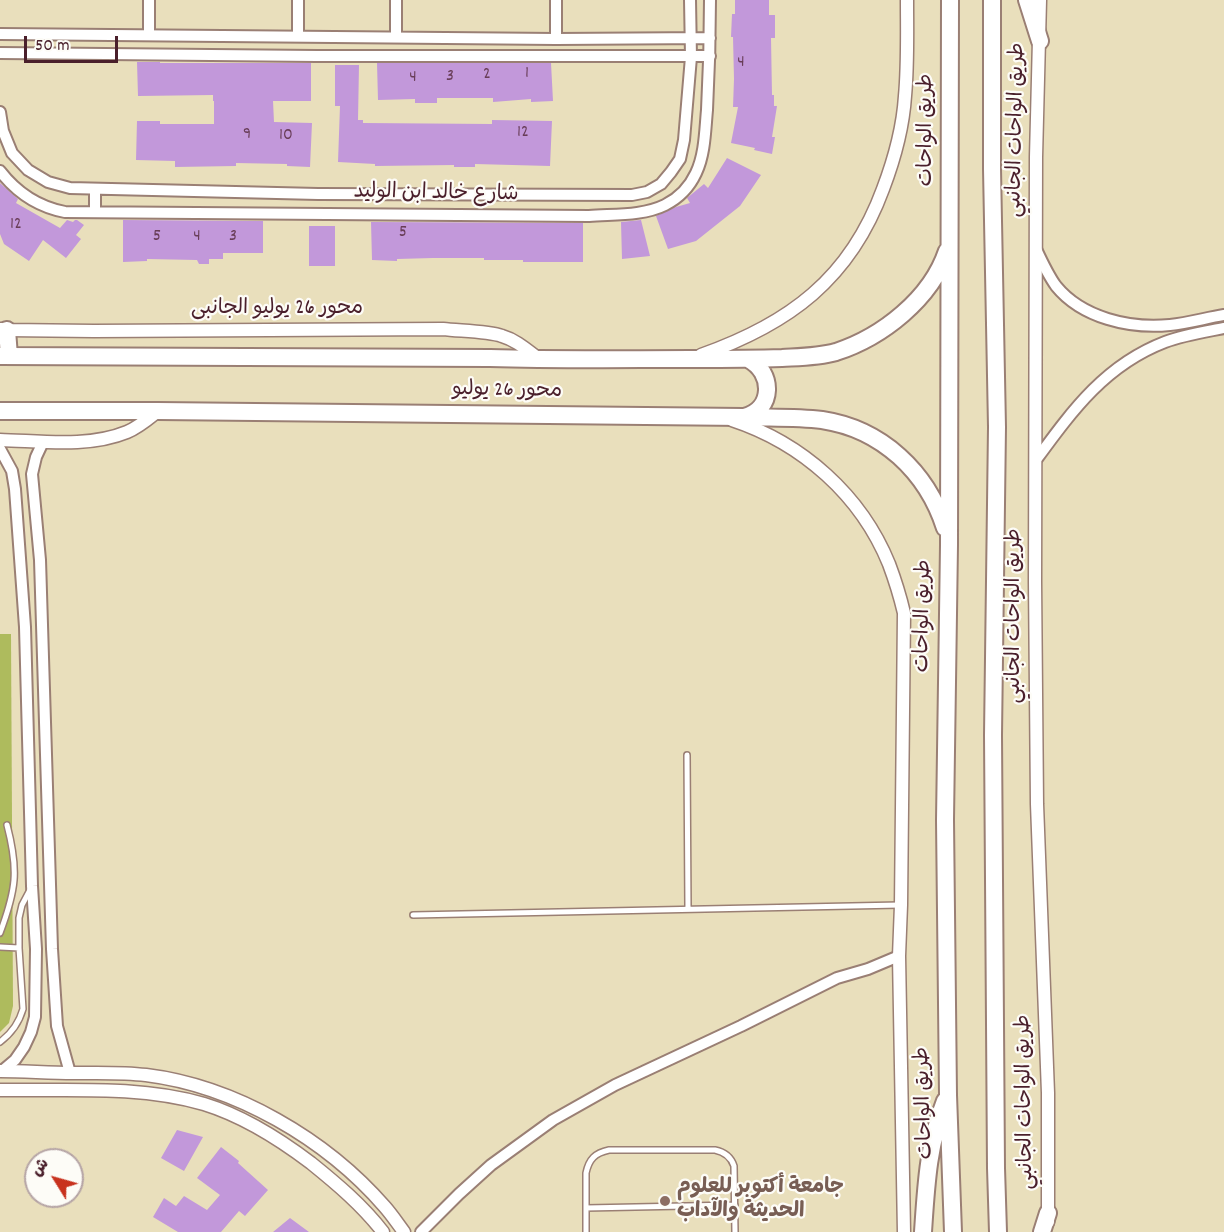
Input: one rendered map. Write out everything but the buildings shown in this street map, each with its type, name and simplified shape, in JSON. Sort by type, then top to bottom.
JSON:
[{"type":"highway","name":"طريق الواحات","points":[[950,0],[949,545],[945,820],[948,1095],[953,1232]]},
{"type":"highway","points":[[992,0],[992,169],[997,427],[993,735],[998,1232]]},
{"type":"highway","points":[[1027,0],[1040,41]]},
{"type":"highway","name":"محور 26 يوليو","points":[[4,356],[539,359],[814,357],[855,345],[891,324],[907,310],[934,278],[950,242]]},
{"type":"highway","points":[[4,329],[4,356]]},
{"type":"highway","points":[[743,417],[750,416],[761,406],[767,393],[763,372],[748,359]]},
{"type":"highway","name":"محور 26 يوليو","points":[[0,411],[743,417],[823,420],[851,427],[876,439],[906,462],[930,492],[945,527],[949,545]]},
{"type":"highway","points":[[923,1232],[930,1149],[948,1095]]},
{"type":"highway","points":[[1042,1232],[1048,1213]]},
{"type":"street","points":[[149,0],[149,35]]},
{"type":"street","points":[[298,0],[298,36]]},
{"type":"street","points":[[396,0],[396,37]]},
{"type":"street","points":[[556,0],[556,39]]},
{"type":"street","name":"شارع خالد ابن الوليد","points":[[0,112],[3,132],[12,153],[28,170],[48,182],[70,188],[332,194],[632,195],[647,192],[661,184],[680,159],[684,140],[691,57],[690,0]]},
{"type":"street","name":"شارع خالد ابن الوليد","points":[[0,171],[14,186],[37,203],[65,212],[589,216],[651,211],[679,196],[690,184],[697,171],[705,138],[710,56],[710,0]]},
{"type":"street","points":[[691,359],[745,338],[786,315],[827,282],[861,236],[878,203],[901,126],[907,71],[907,0]]},
{"type":"street","name":"طريق الواحات الجانبي","points":[[1040,0],[1036,143],[1035,581],[1037,804],[1048,1093],[1048,1232]]},
{"type":"street","points":[[0,34],[710,39]]},
{"type":"street","points":[[0,53],[710,56]]},
{"type":"street","points":[[95,212],[96,189]]},
{"type":"street","points":[[332,194],[333,214]]},
{"type":"street","points":[[1036,249],[1056,285],[1068,298],[1083,309],[1100,317],[1131,324],[1160,325],[1224,315]]},
{"type":"street","points":[[1160,325],[1163,343]]},
{"type":"street","points":[[1036,460],[1094,387],[1126,363],[1163,343],[1224,328]]},
{"type":"street","name":"محور 26 يوليو الجانبى","points":[[4,329],[105,331],[443,329],[500,335],[526,348],[539,359]]},
{"type":"street","points":[[0,440],[64,442],[107,438],[135,428],[158,411]]},
{"type":"street","points":[[722,417],[770,435],[792,448],[826,474],[849,498],[878,541],[889,564],[904,613],[899,956],[904,1232]]},
{"type":"street","points":[[43,442],[36,456],[32,474],[40,560],[52,949],[57,1026],[70,1073],[70,1091]]},
{"type":"street","points":[[0,449],[12,471],[15,489],[25,627],[32,886],[36,949],[35,1017],[31,1032],[15,1060],[1,1071]]},
{"type":"street","points":[[20,558],[40,560]]},
{"type":"street","points":[[36,949],[52,949]]},
{"type":"street","points":[[422,1232],[491,1165],[553,1120],[615,1084],[741,1026],[837,978],[868,969],[899,956]]},
{"type":"street","points":[[1,1071],[144,1075],[177,1080],[239,1100],[296,1132],[335,1160],[365,1186],[405,1232]]},
{"type":"street","points":[[0,1090],[110,1090],[174,1097],[204,1104],[233,1115],[288,1146],[332,1179],[354,1199],[383,1232]]},
{"type":"lane","points":[[687,755],[688,909]]},
{"type":"lane","points":[[0,933],[12,899],[15,876],[12,845],[7,825]]},
{"type":"lane","points":[[0,1042],[12,1032],[23,1009],[19,918],[22,905],[32,886]]},
{"type":"lane","points":[[413,915],[901,905]]},
{"type":"lane","points":[[0,947],[19,948]]},
{"type":"lane","points":[[586,1232],[586,1173],[588,1164],[600,1152],[609,1150],[715,1150],[724,1152],[731,1158],[734,1166],[735,1232]]},
{"type":"lane","points":[[586,1208],[735,1205]]},
{"type":"green space","points":[[0,634],[11,634],[13,1006],[9,1023],[0,1032]]},
{"type":"place","name":"جامعة أكتوبر للعلوم الحديثة والآداب","points":[[665,1201]]}]
